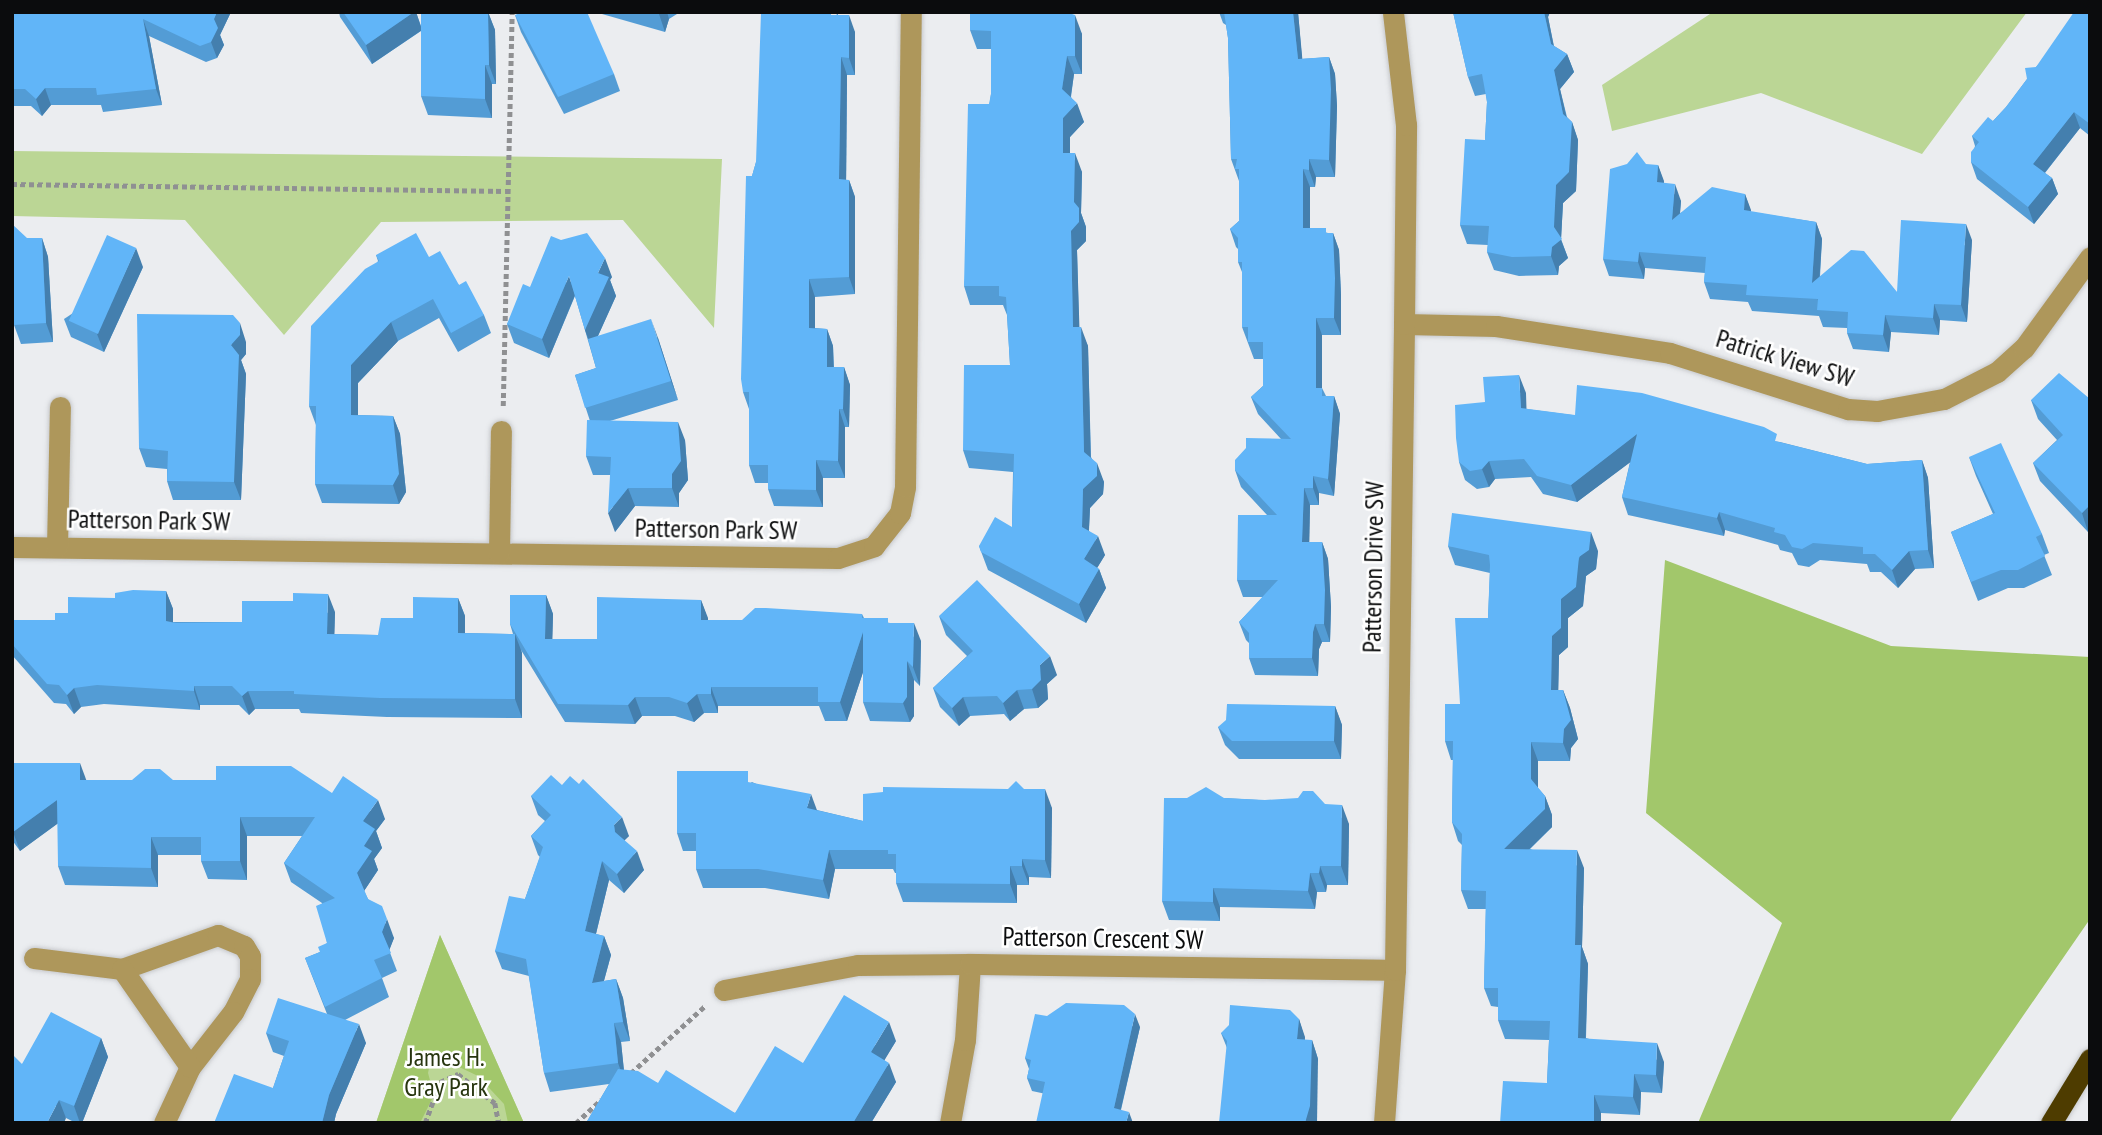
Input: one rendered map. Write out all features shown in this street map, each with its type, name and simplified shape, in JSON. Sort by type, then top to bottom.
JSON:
[{"type":"highway","points":[[2051,1123],[2090,1059]]},
{"type":"street","name":"Patterson Park SW","points":[[12,547],[838,558],[874,546],[901,513],[905,487],[911,12]]},
{"type":"street","name":"Patterson Drive SW","points":[[1384,1123],[1395,970],[1406,125],[1394,12]]},
{"type":"street","name":"Patrick View SW","points":[[1404,324],[1496,326],[1658,351],[1848,409],[1877,411],[1944,399],[1997,372],[2024,348],[2090,257]]},
{"type":"street","points":[[57,547],[60,407]]},
{"type":"street","points":[[499,554],[501,431]]},
{"type":"street","points":[[34,958],[122,969],[218,935],[244,946],[250,956],[250,979],[233,1012],[190,1067],[164,1123]]},
{"type":"street","points":[[724,989],[858,965],[970,964]]},
{"type":"street","name":"Patterson Crescent SW","points":[[950,1123],[965,1040],[970,964],[1395,970]]},
{"type":"street","points":[[122,969],[190,1067]]},
{"type":"path","points":[[501,431],[512,12]]},
{"type":"path","points":[[12,184],[506,191]]},
{"type":"path","points":[[625,1078],[724,989]]},
{"type":"path","points":[[425,1123],[440,1082],[458,1074],[495,1103],[499,1123]]},
{"type":"path","points":[[576,1123],[606,1096]]},
{"type":"green space","points":[[1713,12],[2027,12],[1922,154],[1761,93],[1612,131],[1602,85]]},
{"type":"green space","points":[[12,151],[722,159],[714,328],[623,220],[381,222],[284,335],[185,220],[12,216]]},
{"type":"green space","points":[[1665,560],[1891,646],[2090,657],[2090,919],[1949,1123],[1698,1123],[1782,923],[1646,813]]},
{"type":"green space","name":"James H. Gray Park","points":[[440,935],[524,1123],[376,1123]]},
{"type":"green space","name":"James H. Gray Park","points":[[440,935],[524,1123],[508,1123],[504,1104],[478,1076],[432,1054],[428,1073],[434,1095],[420,1123],[376,1123]]},
{"type":"building","points":[[75,12],[217,12],[214,19],[218,28],[211,42],[200,46],[143,19],[156,89],[97,95],[96,88],[45,88],[36,99],[25,89],[12,89],[12,14],[76,14]]},
{"type":"building","points":[[343,12],[414,12],[366,45]]},
{"type":"building","points":[[421,12],[488,12],[489,65],[485,65],[485,99],[421,96]]},
{"type":"building","points":[[522,12],[587,12],[614,74],[558,97],[515,15]]},
{"type":"building","points":[[761,12],[831,12],[831,15],[849,15],[849,58],[841,57],[839,179],[849,180],[849,277],[809,279],[809,328],[827,329],[827,367],[844,367],[843,409],[839,409],[838,461],[816,460],[816,490],[768,489],[768,465],[749,465],[749,392],[743,392],[741,379],[746,176],[752,176],[756,162]]},
{"type":"building","points":[[970,12],[1066,12],[1075,15],[1075,56],[1067,56],[1062,89],[1077,103],[1063,118],[1063,153],[1075,153],[1074,202],[1079,208],[1079,222],[1071,231],[1073,327],[1081,327],[1084,452],[1097,463],[1097,476],[1083,489],[1082,527],[1098,536],[1084,559],[1099,569],[1079,604],[981,552],[979,546],[995,517],[1012,527],[1014,454],[963,450],[964,365],[1010,365],[1006,297],[999,296],[999,286],[964,286],[968,104],[989,104],[991,94],[991,31],[970,30]]},
{"type":"building","points":[[1224,12],[1293,12],[1298,59],[1329,57],[1329,160],[1309,159],[1309,170],[1303,169],[1303,228],[1326,228],[1326,233],[1333,233],[1335,278],[1334,318],[1316,318],[1316,388],[1322,388],[1322,396],[1334,396],[1328,479],[1313,476],[1313,488],[1304,488],[1302,542],[1322,542],[1325,590],[1324,624],[1315,624],[1312,658],[1249,658],[1249,633],[1239,622],[1278,580],[1237,580],[1238,515],[1277,515],[1235,470],[1235,460],[1246,448],[1246,438],[1291,439],[1251,397],[1263,386],[1263,342],[1248,342],[1248,327],[1242,327],[1242,262],[1238,262],[1238,238],[1230,229],[1239,221],[1239,169],[1235,169],[1237,159],[1231,159],[1228,38]]},
{"type":"building","points":[[1453,12],[1544,12],[1551,44],[1567,54],[1554,70],[1563,114],[1572,122],[1569,172],[1556,185],[1554,227],[1562,239],[1552,247],[1551,256],[1512,257],[1487,252],[1489,226],[1460,225],[1465,139],[1485,140],[1487,102],[1482,74],[1468,77]]},
{"type":"building","points":[[2074,12],[2090,12],[2090,124],[2074,112],[2033,164],[2052,178],[2028,207],[1971,162],[1971,152],[1979,142],[1972,136],[1988,117],[1993,121],[2006,107],[2027,79],[2025,68],[2036,67]]},
{"type":"building","points":[[1637,152],[1646,164],[1658,165],[1657,182],[1675,184],[1672,220],[1712,187],[1745,194],[1744,210],[1816,222],[1812,283],[1851,250],[1864,251],[1897,292],[1901,220],[1966,224],[1961,305],[1934,304],[1933,318],[1885,315],[1883,335],[1847,333],[1848,312],[1817,310],[1818,299],[1746,295],[1747,285],[1704,282],[1706,257],[1639,252],[1638,262],[1603,259],[1610,169],[1627,164]]},
{"type":"building","points":[[12,224],[27,238],[42,238],[46,323],[14,325]]},
{"type":"building","points":[[416,233],[429,257],[440,251],[459,285],[466,281],[484,315],[451,333],[433,299],[391,322],[351,365],[351,415],[393,416],[399,474],[393,485],[315,484],[316,406],[309,406],[311,326],[365,269],[379,261],[376,255]]},
{"type":"building","points":[[587,233],[605,258],[598,273],[609,277],[585,330],[569,276],[542,339],[507,324],[523,284],[530,287],[551,236],[561,240]]},
{"type":"building","points":[[107,235],[136,248],[98,334],[69,321]]},
{"type":"building","points":[[137,314],[233,315],[240,323],[240,335],[231,345],[239,355],[234,482],[167,481],[168,451],[139,448]]},
{"type":"building","points":[[651,319],[671,381],[585,408],[575,375],[596,368],[588,339]]},
{"type":"building","points":[[2059,373],[2090,399],[2090,505],[2082,513],[2033,463],[2063,435],[2031,400]]},
{"type":"building","points":[[1519,375],[1521,408],[1575,415],[1577,385],[1642,393],[1764,427],[1777,434],[1775,441],[1867,464],[1922,460],[1928,550],[1909,551],[1892,570],[1875,554],[1863,554],[1863,547],[1813,543],[1802,549],[1792,547],[1785,535],[1774,532],[1775,528],[1719,512],[1717,518],[1622,497],[1637,434],[1571,485],[1537,476],[1524,459],[1489,461],[1482,469],[1470,471],[1459,462],[1455,405],[1485,402],[1483,377]]},
{"type":"building","points":[[587,420],[678,422],[681,461],[672,474],[672,488],[628,488],[608,513],[611,457],[586,456]]},
{"type":"building","points":[[2001,443],[2042,534],[2036,537],[2045,556],[2018,570],[2001,570],[1971,582],[1951,532],[1995,513],[1969,457]]},
{"type":"building","points":[[1452,513],[1591,532],[1589,550],[1579,557],[1576,587],[1561,599],[1561,628],[1552,636],[1551,690],[1563,690],[1571,720],[1564,729],[1563,743],[1531,742],[1531,779],[1545,796],[1545,809],[1504,849],[1577,850],[1575,945],[1581,945],[1578,1038],[1657,1043],[1656,1075],[1634,1074],[1633,1097],[1594,1095],[1594,1123],[1500,1123],[1503,1081],[1547,1083],[1550,1021],[1498,1020],[1498,988],[1484,988],[1486,891],[1461,890],[1462,834],[1452,822],[1453,741],[1445,741],[1445,704],[1460,704],[1455,618],[1488,618],[1490,565],[1489,555],[1448,546]]},
{"type":"building","points":[[977,580],[1050,656],[1040,665],[1041,680],[1032,689],[1017,690],[1003,703],[997,696],[963,697],[952,708],[933,688],[973,651],[939,616]]},
{"type":"building","points":[[133,590],[166,591],[166,621],[176,623],[242,622],[242,601],[293,601],[293,593],[328,594],[327,634],[378,635],[381,618],[413,618],[413,597],[458,598],[458,633],[515,634],[515,699],[380,698],[294,694],[294,691],[248,691],[242,696],[232,686],[194,686],[194,691],[97,685],[74,688],[67,695],[59,685],[47,684],[12,644],[12,620],[55,620],[55,613],[68,613],[68,597],[115,598],[115,593]]},
{"type":"building","points":[[510,595],[546,595],[545,639],[597,639],[597,597],[701,600],[701,620],[742,620],[755,608],[766,608],[862,614],[862,618],[888,618],[888,623],[914,623],[913,667],[907,661],[907,697],[903,703],[863,702],[863,632],[840,702],[818,702],[818,687],[711,687],[711,694],[697,694],[687,703],[669,697],[635,697],[628,705],[558,704],[510,624]]},
{"type":"building","points":[[1227,704],[1335,706],[1334,741],[1232,741],[1218,727],[1226,720]]},
{"type":"building","points":[[14,763],[80,763],[80,780],[132,780],[145,769],[160,769],[173,780],[216,780],[216,766],[291,766],[332,793],[343,776],[378,800],[363,821],[375,829],[364,846],[372,851],[357,873],[368,899],[382,906],[387,919],[382,932],[391,953],[374,960],[382,978],[325,1007],[305,958],[320,952],[318,947],[327,943],[316,906],[335,898],[284,863],[315,817],[240,817],[240,861],[201,861],[201,837],[151,837],[151,868],[58,866],[57,800],[12,831]]},
{"type":"building","points":[[677,771],[748,771],[748,782],[811,794],[807,808],[863,821],[863,794],[883,792],[883,787],[1008,789],[1016,781],[1024,789],[1045,789],[1045,860],[1022,859],[1022,866],[1010,866],[1010,884],[896,883],[896,854],[888,854],[888,850],[829,850],[823,880],[758,869],[696,869],[696,833],[677,833]]},
{"type":"building","points":[[551,775],[562,785],[570,776],[579,784],[583,779],[622,817],[614,825],[615,832],[637,851],[617,874],[602,861],[585,931],[604,936],[592,983],[616,979],[623,1022],[614,1023],[618,1063],[544,1073],[526,959],[495,951],[509,896],[525,899],[543,847],[531,836],[551,815],[531,796]]},
{"type":"building","points":[[1206,787],[1224,798],[1265,800],[1298,798],[1303,791],[1313,791],[1325,804],[1342,805],[1341,866],[1320,866],[1319,873],[1310,873],[1308,891],[1213,888],[1213,902],[1162,901],[1164,798],[1187,798]]},
{"type":"building","points":[[844,995],[889,1022],[871,1052],[889,1063],[853,1123],[586,1123],[618,1069],[638,1071],[658,1083],[666,1070],[735,1113],[775,1046],[803,1063]]},
{"type":"building","points":[[278,998],[359,1024],[329,1095],[322,1123],[214,1123],[234,1074],[273,1088],[289,1041],[266,1033]]},
{"type":"building","points":[[1066,1003],[1124,1005],[1135,1014],[1114,1108],[1129,1112],[1126,1123],[1036,1123],[1045,1082],[1027,1078],[1031,1060],[1025,1058],[1035,1014],[1047,1016]]},
{"type":"building","points":[[1230,1005],[1290,1010],[1299,1019],[1297,1039],[1312,1040],[1310,1106],[1305,1123],[1219,1123],[1227,1041],[1221,1033],[1229,1025]]},
{"type":"building","points":[[51,1012],[101,1038],[74,1106],[59,1100],[47,1123],[12,1123],[12,1054],[22,1064]]}]
